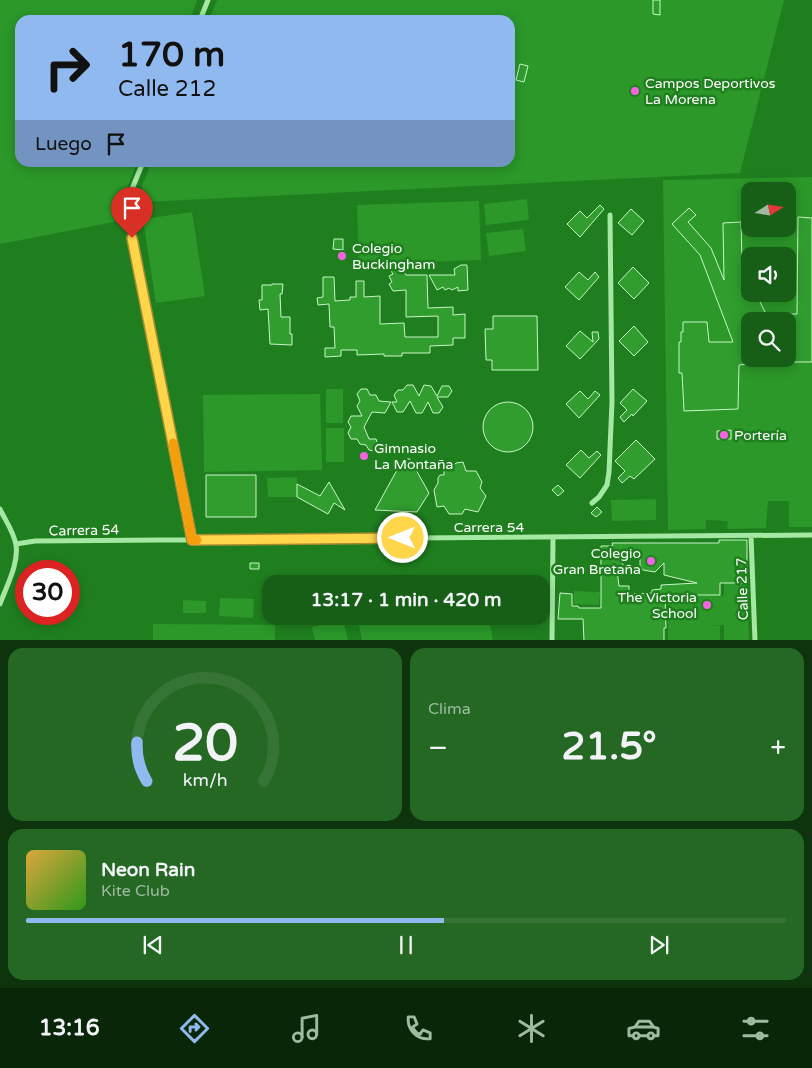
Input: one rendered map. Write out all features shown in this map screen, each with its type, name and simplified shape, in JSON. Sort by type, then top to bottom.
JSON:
[{"type":"street","points":[[202,15],[208,0]]},
{"type":"street","points":[[141,167],[130,194],[130,218],[135,257],[192,540]]},
{"type":"street","points":[[592,504],[599,498],[607,486],[609,472],[612,402],[610,215]]},
{"type":"street","points":[[0,509],[16,544],[15,563],[0,604]]},
{"type":"street","name":"Carrera 54","points":[[16,544],[35,542],[192,540],[812,535]]},
{"type":"street","name":"Calle 217","points":[[751,536],[755,640]]},
{"type":"street","points":[[552,537],[552,640]]},
{"type":"green space","points":[[0,0],[197,0],[192,15],[15,15],[15,167],[135,167],[114,222],[0,244]]},
{"type":"green space","name":"Campos Deportivos La Morena","points":[[217,0],[784,0],[740,173],[144,202],[142,186],[149,167],[515,167],[515,15],[211,15]]},
{"type":"green space","points":[[812,177],[812,527],[789,527],[789,501],[768,501],[766,528],[727,529],[728,521],[706,520],[706,529],[668,530],[663,180]]},
{"type":"green space","points":[[527,199],[529,220],[486,225],[484,204]]},
{"type":"green space","points":[[479,201],[481,260],[359,264],[357,205]]},
{"type":"green space","points":[[192,212],[205,296],[156,303],[143,219]]},
{"type":"green space","points":[[523,229],[526,251],[489,256],[486,233]]},
{"type":"green space","points":[[326,389],[343,389],[343,423],[326,423]]},
{"type":"green space","points":[[320,394],[322,470],[204,472],[203,395]]},
{"type":"green space","points":[[326,428],[344,428],[344,462],[326,462]]},
{"type":"green space","points":[[297,477],[297,497],[268,497],[267,478]]},
{"type":"green space","points":[[656,499],[656,520],[612,521],[611,500]]},
{"type":"green space","points":[[724,583],[747,583],[749,640],[724,640],[724,625],[706,626],[720,626],[720,640],[668,640],[668,597],[724,596]]},
{"type":"green space","points":[[574,591],[600,592],[599,605],[573,604]]},
{"type":"green space","points":[[220,598],[254,599],[253,618],[219,616]]},
{"type":"green space","points":[[183,600],[206,601],[206,613],[183,613]]},
{"type":"green space","points":[[153,624],[275,625],[275,640],[153,640]]},
{"type":"green space","points":[[344,625],[348,640],[315,640],[312,627]]},
{"type":"green space","points":[[359,625],[490,625],[493,640],[362,640]]},
{"type":"building","points":[[653,0],[660,0],[660,15],[653,14]]},
{"type":"building","points":[[520,64],[528,66],[524,82],[516,80]]},
{"type":"building","points":[[600,205],[604,209],[580,237],[567,224],[580,211],[587,218]]},
{"type":"building","points":[[689,208],[696,215],[688,222],[711,248],[724,280],[723,223],[741,222],[741,302],[760,302],[765,312],[741,312],[741,365],[739,365],[738,409],[684,411],[682,373],[679,373],[679,342],[681,342],[681,332],[683,332],[683,322],[707,322],[709,342],[733,342],[700,255],[672,224]]},
{"type":"building","points":[[631,209],[644,221],[632,235],[618,223]]},
{"type":"building","points":[[798,217],[812,218],[812,362],[796,362]]},
{"type":"building","points":[[334,239],[343,239],[343,250],[333,249]]},
{"type":"building","points":[[399,262],[406,275],[427,275],[428,308],[453,307],[453,315],[465,314],[465,338],[453,338],[453,345],[430,346],[430,353],[402,353],[402,356],[384,356],[384,354],[357,355],[357,350],[341,350],[341,356],[325,357],[325,348],[335,348],[334,327],[330,327],[329,304],[318,305],[317,298],[323,297],[323,277],[334,277],[335,301],[350,300],[350,297],[356,297],[356,281],[364,281],[364,297],[380,296],[380,324],[404,323],[405,337],[438,337],[438,316],[406,317],[406,290],[393,291],[389,284],[392,282],[389,276],[393,274],[389,268]]},
{"type":"building","points":[[461,265],[467,265],[468,290],[458,291],[458,287],[452,290],[449,288],[445,290],[443,287],[437,290],[429,275],[455,275],[454,269]]},
{"type":"building","points":[[633,267],[649,283],[634,299],[618,283]]},
{"type":"building","points":[[579,272],[588,280],[595,272],[599,277],[579,300],[565,287]]},
{"type":"building","points":[[283,284],[282,294],[280,294],[281,317],[290,317],[292,345],[270,344],[268,309],[260,310],[259,300],[262,300],[262,285]]},
{"type":"building","points":[[493,316],[537,316],[538,370],[492,370],[492,360],[486,360],[485,329],[493,329]]},
{"type":"building","points":[[634,326],[648,342],[634,356],[619,341]]},
{"type":"building","points":[[580,331],[593,342],[592,332],[598,332],[599,339],[580,359],[566,346]]},
{"type":"building","points":[[407,385],[413,385],[419,396],[424,385],[431,386],[437,396],[442,386],[449,386],[452,391],[448,397],[437,397],[443,407],[439,413],[433,413],[428,402],[422,413],[416,413],[410,401],[403,412],[397,412],[392,402],[397,402],[394,395],[398,390],[403,390]]},
{"type":"building","points":[[361,389],[367,389],[370,395],[376,395],[379,401],[391,402],[385,413],[372,412],[364,427],[369,439],[376,439],[378,445],[375,451],[369,450],[366,445],[360,444],[357,439],[351,439],[348,433],[351,427],[348,422],[351,416],[362,416],[357,406],[360,401],[357,394]]},
{"type":"building","points":[[633,389],[647,401],[633,416],[632,414],[624,422],[620,417],[627,410],[620,403]]},
{"type":"building","points":[[580,391],[588,399],[595,391],[600,395],[579,418],[566,404]]},
{"type":"building","points":[[508,402],[517,404],[528,413],[533,427],[531,436],[522,447],[508,452],[499,450],[488,441],[483,427],[485,418],[494,407]]},
{"type":"building","name":"Portería","points":[[731,430],[731,439],[717,439],[717,431]]},
{"type":"building","points":[[636,440],[655,459],[634,479],[630,476],[622,483],[618,478],[625,471],[615,461]]},
{"type":"building","points":[[581,450],[589,458],[597,451],[601,455],[580,478],[566,465]]},
{"type":"building","points":[[403,459],[410,459],[429,493],[417,512],[375,510]]},
{"type":"building","points":[[463,462],[466,471],[476,471],[482,482],[480,488],[486,496],[478,512],[465,509],[462,514],[449,514],[444,506],[437,507],[434,490],[440,475],[444,475],[444,470],[451,468],[456,463]]},
{"type":"building","points":[[206,475],[256,475],[256,517],[206,517]]},
{"type":"building","points":[[329,482],[345,510],[334,503],[328,514],[297,497],[297,484],[320,496]]},
{"type":"building","points":[[558,485],[564,491],[558,496],[552,490]]},
{"type":"building","points":[[597,507],[602,512],[596,517],[591,513]]},
{"type":"building","name":"Colegio Gran Bretaña","points":[[719,540],[747,540],[747,583],[720,583],[720,595],[665,595],[666,628],[664,628],[664,640],[584,640],[583,619],[558,619],[560,593],[572,594],[572,606],[578,606],[579,608],[601,608],[601,546],[613,546],[612,543],[719,543]],"holes":[[[622,553],[640,553],[640,565],[643,570],[655,572],[664,563],[664,575],[697,583],[661,585],[661,589],[652,590],[652,593],[629,594],[629,586],[619,586],[617,570],[623,568]]]},
{"type":"building","points":[[250,563],[259,563],[259,569],[250,569]]},
{"type":"slow traffic","points":[[173,443],[192,540],[197,540]]},
{"type":"place","name":"Campos Deportivos La Morena","points":[[635,91]]},
{"type":"place","name":"Colegio Buckingham","points":[[342,256]]},
{"type":"place","name":"Portería","points":[[724,435]]},
{"type":"place","name":"Gimnasio La Montaña","points":[[364,456]]},
{"type":"place","name":"Colegio Gran Bretaña","points":[[651,561]]},
{"type":"place","name":"The Victoria School","points":[[707,605]]},
{"type":"route","points":[[132,238],[192,540],[403,538]]}]
